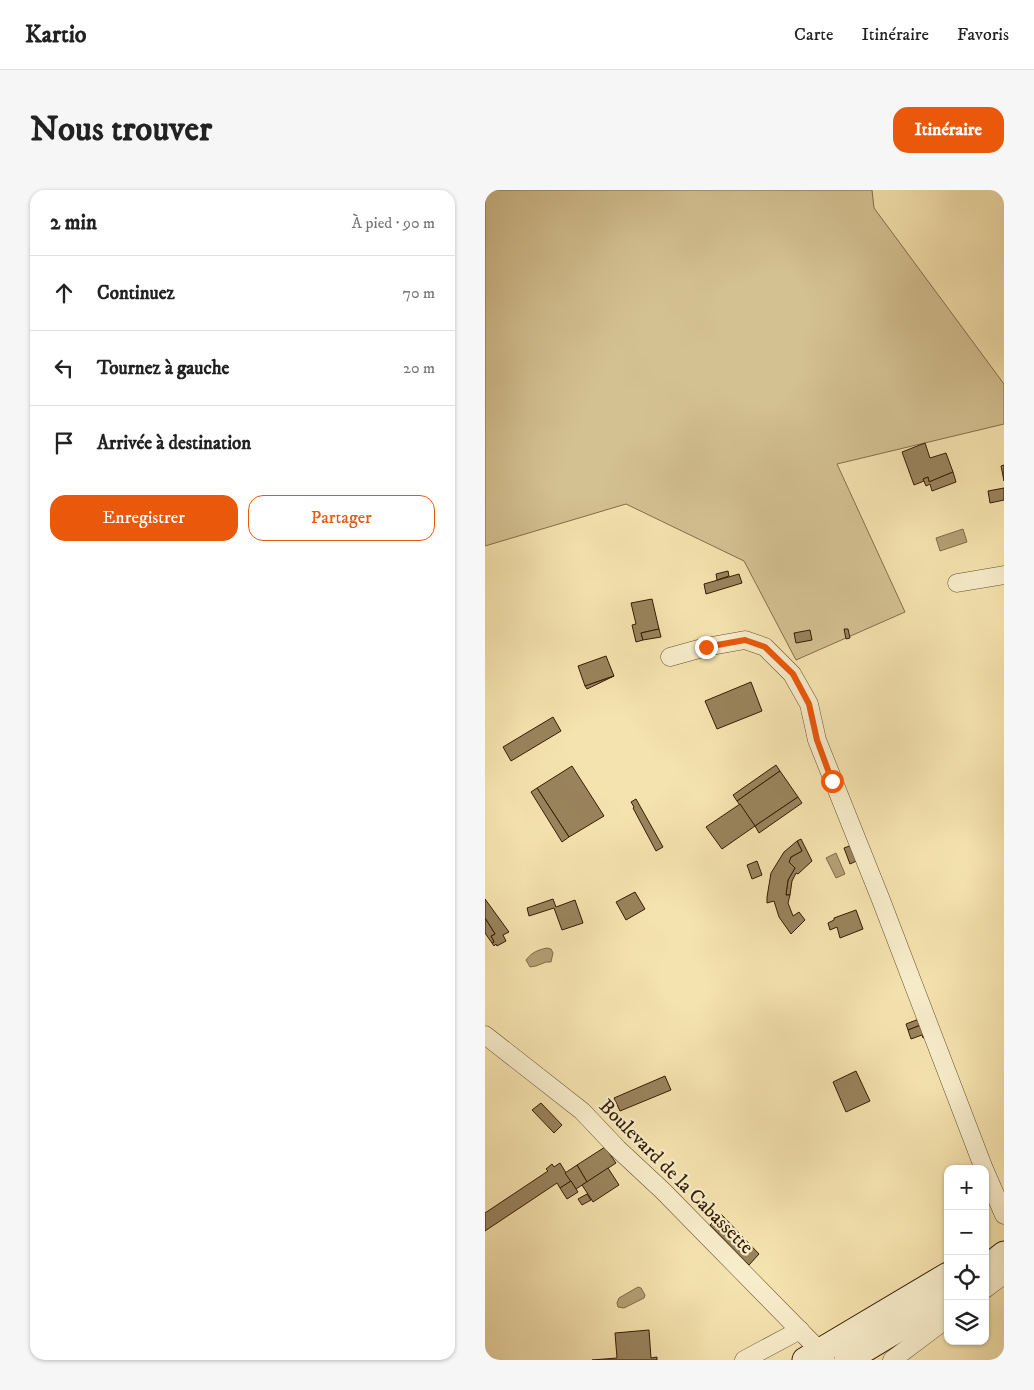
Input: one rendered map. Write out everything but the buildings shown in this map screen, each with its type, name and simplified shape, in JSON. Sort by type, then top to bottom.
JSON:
[{"type":"main road","points":[[989,1256],[1004,1249]]},
{"type":"main road","points":[[989,1266],[1004,1254]]},
{"type":"main road","points":[[817,1357],[944,1278]]},
{"type":"main road","points":[[847,1360],[946,1300]]},
{"type":"street","points":[[957,583],[1004,574]]},
{"type":"street","points":[[670,657],[706,647],[745,640],[765,647],[793,674],[809,704],[817,740],[983,1165]]},
{"type":"street","name":"Boulevard de la Cabassette","points":[[485,1035],[582,1111],[799,1330],[817,1357]]},
{"type":"street","points":[[989,1180],[1004,1216]]},
{"type":"street","points":[[989,1287],[1004,1275]]},
{"type":"street","points":[[892,1360],[944,1321]]},
{"type":"street","points":[[744,1360],[799,1330]]},
{"type":"shaded area","points":[[485,190],[872,190],[874,208],[1004,384],[1004,424],[837,464],[905,612],[796,660],[744,561],[626,504],[485,546]]},
{"type":"shaded area","points":[[963,529],[967,542],[940,551],[936,538]]},
{"type":"shaded area","points":[[836,853],[845,874],[836,878],[826,858]]},
{"type":"shaded area","points":[[547,948],[551,949],[553,953],[551,962],[530,967],[526,960],[528,957],[535,952]]},
{"type":"shaded area","points":[[638,1287],[641,1288],[645,1295],[644,1298],[624,1308],[618,1307],[619,1298]]},
{"type":"route","points":[[706,647],[745,640],[765,647],[793,674],[809,704],[817,740],[832,781]]}]
